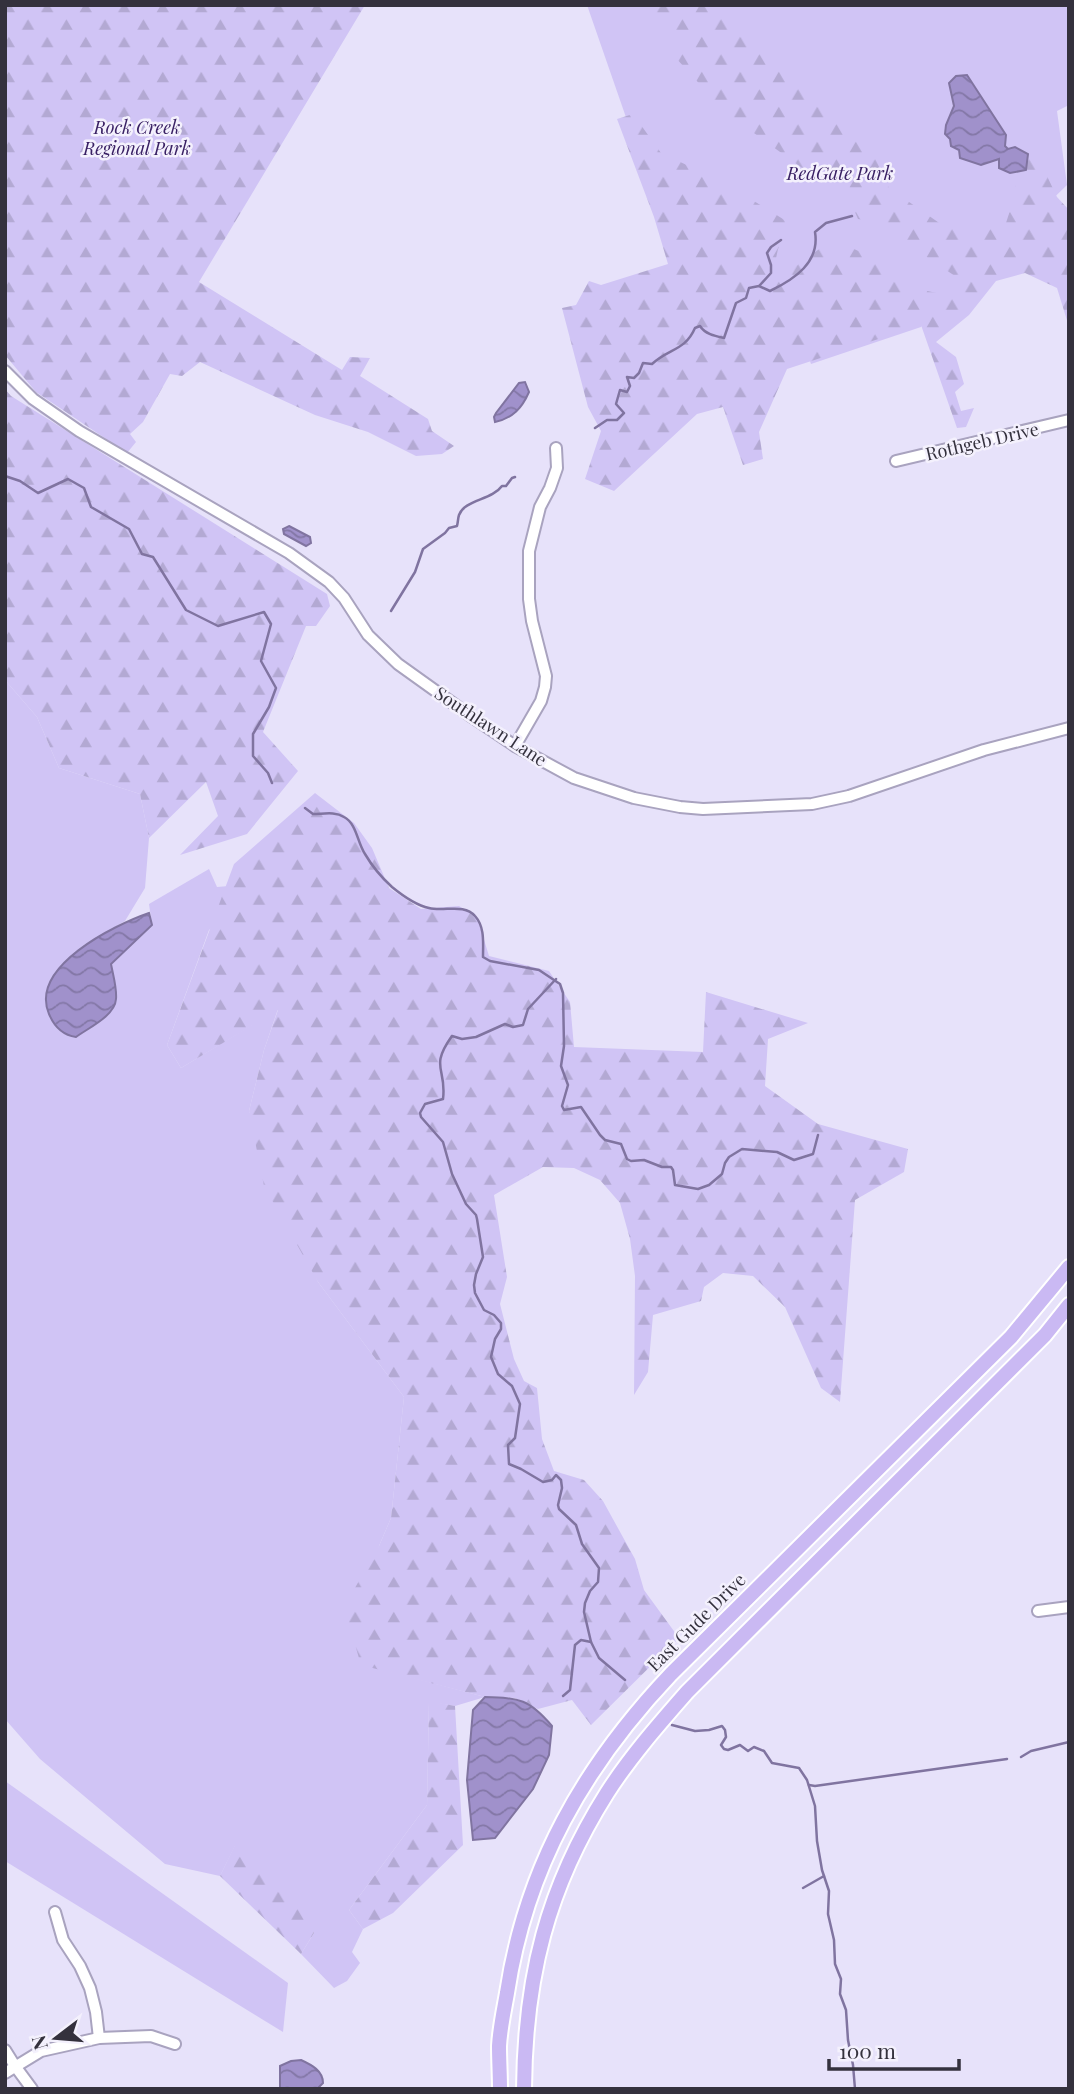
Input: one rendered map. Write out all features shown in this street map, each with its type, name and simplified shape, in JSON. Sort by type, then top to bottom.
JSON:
[{"type":"main road","name":"East Gude Drive","points":[[500,2089],[499,2044],[512,1966],[530,1895],[577,1796],[610,1746],[641,1706],[706,1638],[1011,1337],[1069,1267]]},
{"type":"main road","points":[[524,2089],[531,1991],[540,1944],[552,1902],[571,1859],[607,1792],[652,1732],[687,1692],[1045,1335],[1069,1305]]},
{"type":"main road","points":[[530,1895],[552,1902]]},
{"type":"street","name":"Southlawn Lane","points":[[5,371],[33,399],[72,427],[289,553],[329,583],[344,598],[368,635],[384,652],[471,717],[515,746],[574,778],[634,798],[703,809],[812,804],[849,796],[984,750],[1069,728]]},
{"type":"street","name":"Rothgeb Drive","points":[[895,461],[1069,421]]},
{"type":"street","points":[[515,746],[541,701],[545,687],[546,676],[529,599],[529,551],[540,507],[557,468],[556,448]]},
{"type":"street","points":[[1038,1611],[1069,1607]]},
{"type":"street","points":[[55,1913],[63,1940],[90,1988],[99,2038]]},
{"type":"street","points":[[10,2069],[41,2051],[99,2038],[151,2036],[175,2044]]},
{"type":"street","points":[[5,2050],[10,2069],[32,2089]]},
{"type":"green space","name":"Rock Creek Regional Park","points":[[5,5],[365,5],[199,282],[342,370],[350,357],[370,358],[360,376],[428,419],[432,431],[454,446],[442,454],[416,456],[368,432],[315,415],[200,362],[182,376],[170,374],[143,422],[130,434],[136,442],[127,453],[36,392],[5,355]]},
{"type":"green space","name":"RedGate Park","points":[[587,5],[1069,5],[1069,105],[1057,111],[1067,185],[921,327],[811,364],[802,336],[712,365]]},
{"type":"green space","points":[[633,5],[707,5],[771,53],[864,134],[889,188],[945,227],[971,233],[1005,226],[1017,189],[1010,173],[1026,170],[1028,154],[1046,174],[1057,197],[1069,210],[1069,327],[1057,288],[1025,273],[996,281],[969,315],[936,342],[956,357],[964,384],[955,392],[961,411],[974,408],[966,427],[957,428],[921,325],[787,369],[759,432],[763,459],[743,465],[723,407],[697,414],[614,491],[585,479],[601,431],[588,407],[562,308],[576,305],[589,281],[601,285],[668,264],[654,217],[617,119],[633,114],[661,153],[723,182],[791,224],[778,249],[775,263],[793,268],[822,247],[854,249],[876,259],[914,288],[950,296],[955,276],[913,248],[887,224],[858,219],[851,203],[726,113],[675,57],[660,22]]},
{"type":"green space","points":[[5,389],[11,396],[327,594],[330,606],[316,626],[306,626],[263,732],[298,771],[247,834],[180,855],[218,816],[206,782],[149,838],[140,794],[59,768],[37,717],[5,680]]},
{"type":"green space","points":[[5,680],[37,717],[59,768],[140,794],[149,838],[145,888],[125,921],[84,945],[76,1037],[111,1011],[116,990],[111,964],[152,925],[149,904],[209,869],[217,887],[241,885],[229,913],[209,930],[167,1045],[181,1068],[278,1009],[264,1050],[249,1111],[318,1282],[404,1397],[391,1518],[379,1546],[361,1664],[485,1697],[455,1706],[429,1702],[427,1805],[349,1910],[363,1929],[352,1952],[360,1963],[347,1981],[334,1988],[301,1954],[314,1933],[235,1846],[220,1876],[165,1864],[40,1759],[5,1719]]},
{"type":"green space","points":[[315,793],[354,823],[372,848],[389,888],[421,909],[459,906],[477,917],[489,956],[549,971],[570,1002],[574,1047],[703,1052],[706,992],[808,1023],[768,1039],[765,1086],[818,1124],[908,1149],[904,1172],[855,1200],[840,1402],[821,1388],[785,1307],[753,1276],[723,1273],[704,1287],[701,1301],[653,1315],[648,1372],[634,1395],[635,1276],[630,1239],[620,1203],[600,1180],[574,1168],[543,1167],[494,1195],[507,1277],[500,1304],[514,1359],[524,1381],[537,1388],[542,1439],[554,1471],[584,1480],[603,1501],[635,1559],[644,1590],[679,1638],[591,1725],[572,1700],[538,1709],[515,1698],[485,1697],[361,1665],[344,1607],[379,1546],[391,1518],[404,1397],[318,1282],[264,1186],[249,1111],[264,1050],[278,1010],[181,1068],[167,1045],[234,864]]},
{"type":"green space","points":[[429,1701],[455,1706],[463,1845],[393,1913],[363,1929],[349,1910],[427,1805]]},
{"type":"green space","points":[[5,1781],[288,1983],[283,2032],[5,1861]]},
{"type":"green space","points":[[235,1845],[303,1901],[314,1933],[301,1954],[220,1876]]},
{"type":"water","points":[[967,75],[1006,135],[1005,146],[1008,149],[1015,147],[1028,154],[1026,170],[1010,173],[999,168],[999,159],[981,165],[960,158],[959,150],[951,146],[950,139],[945,134],[954,106],[949,83],[956,76]]},
{"type":"water","points":[[525,382],[529,392],[520,407],[507,418],[495,422],[496,413],[519,383]]},
{"type":"water","points":[[289,526],[310,537],[311,543],[306,546],[284,534],[283,529]]},
{"type":"water","points":[[149,913],[152,925],[111,964],[116,995],[111,1011],[76,1037],[63,1032],[49,1014],[46,997],[51,980],[78,950],[116,927]]},
{"type":"water","points":[[485,1697],[516,1699],[530,1705],[552,1726],[549,1755],[533,1789],[495,1838],[473,1840],[467,1780],[473,1710]]},
{"type":"water","points":[[301,2060],[319,2072],[323,2083],[317,2089],[280,2089],[280,2066]]},
{"type":"waterway","points":[[595,428],[607,420],[617,420],[624,413],[616,404],[620,390],[627,392],[630,386],[627,377],[634,378],[643,363],[652,364],[681,345],[695,328],[700,326],[707,333],[724,338],[736,303],[746,298],[749,288],[759,286],[770,291],[797,275],[810,261],[814,252],[815,232],[826,223],[852,216]]},
{"type":"waterway","points":[[760,285],[771,273],[767,253],[781,240]]},
{"type":"waterway","points":[[5,476],[20,481],[38,493],[68,479],[84,488],[91,507],[129,529],[142,554],[153,557],[186,610],[218,626],[264,612],[271,624],[261,661],[276,688],[269,707],[253,734],[253,756],[268,773],[272,783]]},
{"type":"waterway","points":[[391,611],[415,572],[423,549],[449,528],[457,526],[459,515],[466,506],[506,486],[515,477]]},
{"type":"waterway","points":[[305,808],[313,814],[337,814],[348,820],[362,849],[380,875],[409,900],[429,908],[465,910],[475,916],[482,930],[483,957],[490,961],[539,970],[560,984],[563,993],[564,1046],[561,1066],[568,1085],[562,1106],[564,1110],[581,1107],[605,1140],[621,1144],[627,1159],[671,1167],[675,1185],[698,1189],[709,1185],[722,1174],[729,1157],[742,1149],[777,1152],[794,1160],[813,1154],[818,1135]]},
{"type":"waterway","points":[[556,979],[528,1009],[523,1025],[513,1027],[505,1024],[476,1037],[462,1039],[452,1036],[441,1055],[443,1099],[425,1104],[420,1113],[443,1142],[452,1174],[466,1204],[476,1215],[483,1257],[476,1274],[475,1293],[484,1310],[494,1315],[501,1323],[491,1357],[498,1374],[512,1386],[520,1404],[515,1438],[508,1445],[509,1464],[543,1482],[552,1480],[556,1475],[561,1480],[559,1509],[576,1525],[582,1544],[599,1568],[598,1582],[590,1591],[584,1612],[591,1642],[599,1658],[625,1680]]},
{"type":"waterway","points":[[563,1696],[570,1690],[575,1645],[581,1640],[591,1642]]},
{"type":"waterway","points":[[672,1725],[695,1731],[722,1726],[726,1737],[721,1745],[724,1749],[740,1745],[748,1751],[754,1747],[764,1751],[772,1763],[799,1768],[807,1780],[815,1806],[817,1841],[829,1891],[828,1914],[834,1940],[835,1964],[841,1979],[840,1994],[846,2010],[855,2089]]},
{"type":"waterway","points":[[1021,1757],[1031,1751],[1069,1742]]},
{"type":"waterway","points":[[809,1785],[1007,1759]]},
{"type":"waterway","points":[[803,1888],[824,1876]]}]
